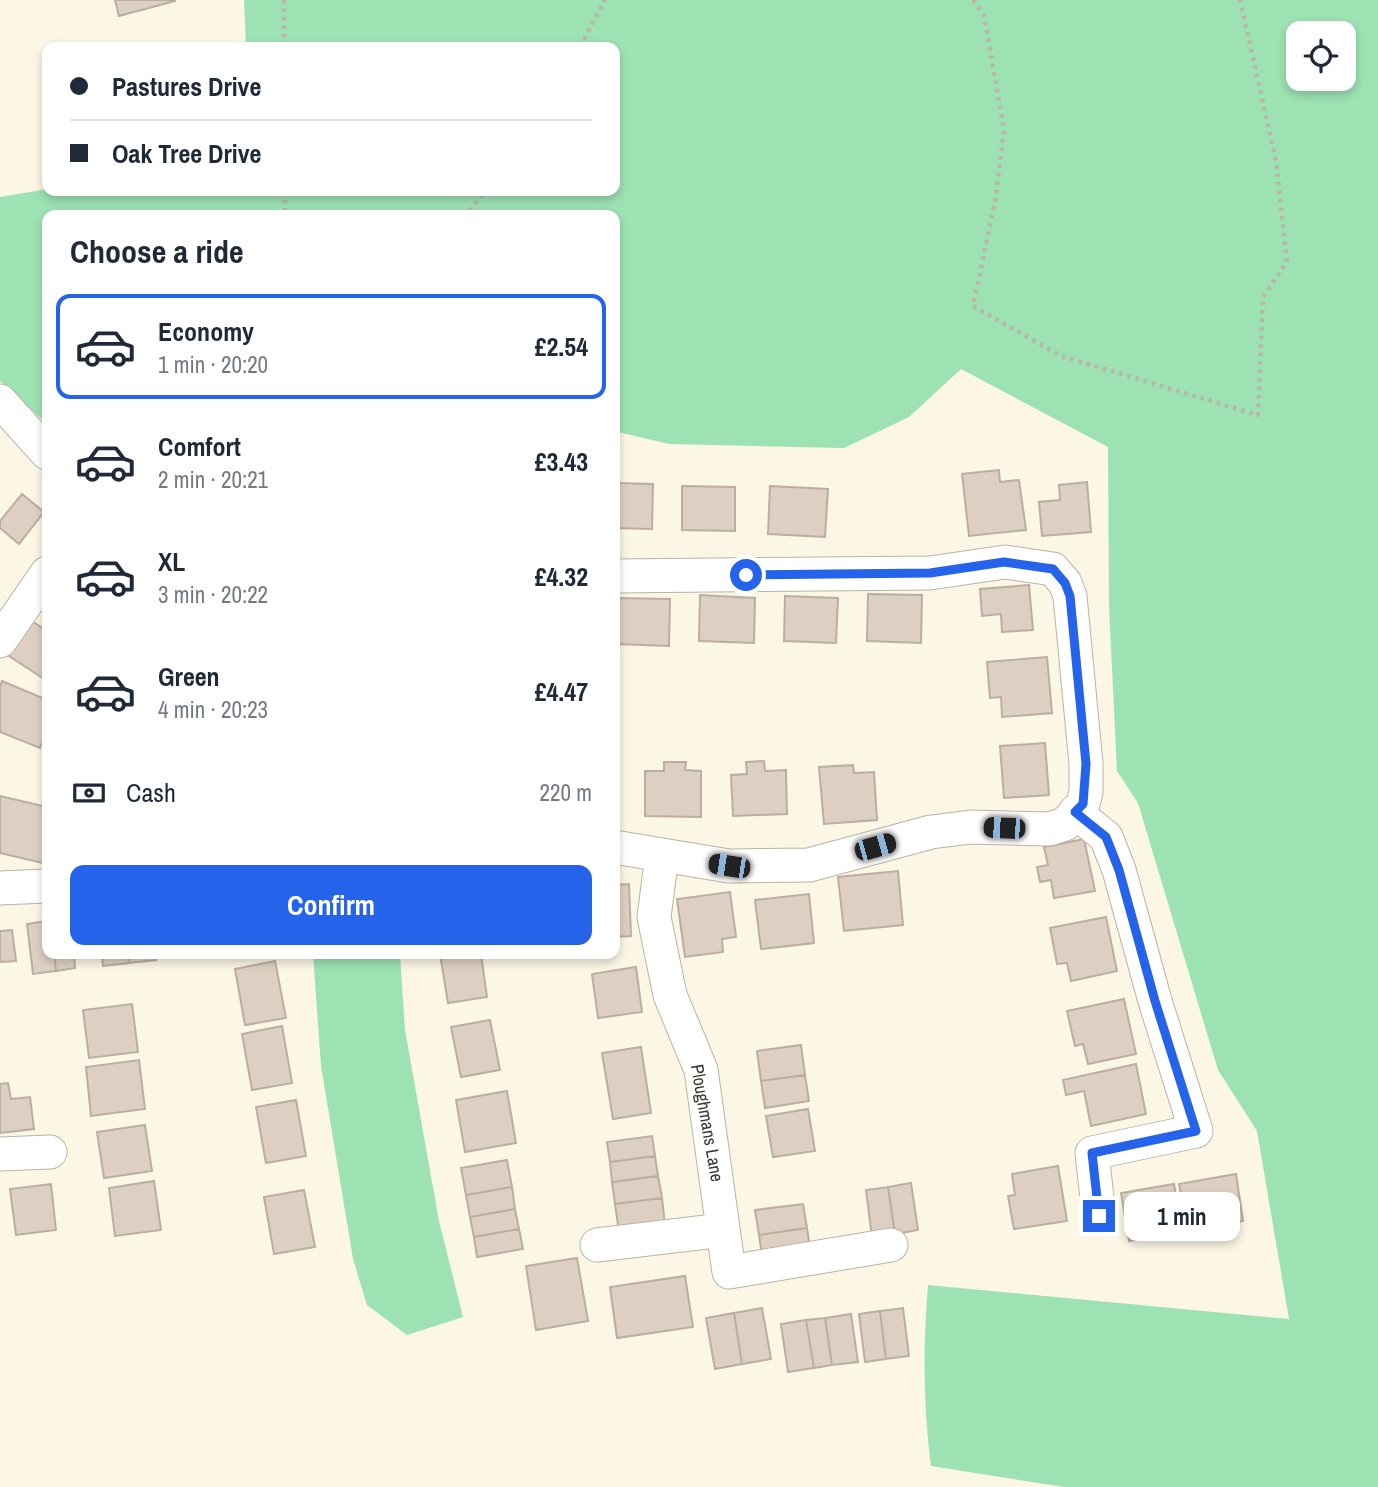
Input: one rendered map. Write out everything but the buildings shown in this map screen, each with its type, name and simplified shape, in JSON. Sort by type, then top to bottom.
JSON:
[{"type":"street","points":[[0,401],[42,447]]},
{"type":"street","points":[[620,576],[930,573],[1004,562],[1053,569],[1065,583],[1070,596],[1086,764],[1083,804],[1065,824],[1049,829],[971,827],[931,832],[810,865],[729,866],[620,848]]},
{"type":"street","points":[[0,641],[42,580]]},
{"type":"street","points":[[1075,812],[1106,837],[1119,870],[1155,1001],[1196,1131],[1092,1153],[1099,1216]]},
{"type":"street","name":"Ploughmans Lane","points":[[662,855],[654,917],[670,995],[701,1070],[729,1272],[891,1245]]},
{"type":"street","points":[[0,888],[42,886]]},
{"type":"street","points":[[0,1154],[50,1152]]},
{"type":"street","points":[[597,1245],[723,1230]]},
{"type":"path","points":[[284,0],[284,42]]},
{"type":"path","points":[[583,42],[605,0]]},
{"type":"path","points":[[973,0],[984,15],[1004,130],[995,202],[973,306],[1061,356],[1258,415],[1264,298],[1287,262],[1276,161],[1240,0]]},
{"type":"path","points":[[469,210],[480,196]]},
{"type":"green space","points":[[244,0],[1378,0],[1378,1487],[1064,1487],[931,1466],[925,1376],[928,1285],[1289,1319],[1257,1131],[1218,1070],[1138,803],[1117,771],[1109,606],[1108,447],[961,369],[909,417],[844,448],[669,444],[620,432],[620,210],[42,210],[42,419],[0,381],[0,197],[42,190],[42,196],[620,196],[620,42],[246,42]]},
{"type":"green space","points":[[313,959],[400,959],[405,1030],[439,1221],[463,1317],[407,1335],[367,1305],[353,1259],[321,1066]]},
{"type":"route","points":[[746,575],[930,573],[1004,562],[1053,569],[1065,583],[1070,596],[1086,764],[1086,792],[1083,804],[1075,812],[1106,837],[1119,870],[1155,1001],[1196,1131],[1092,1153],[1099,1216]]}]
